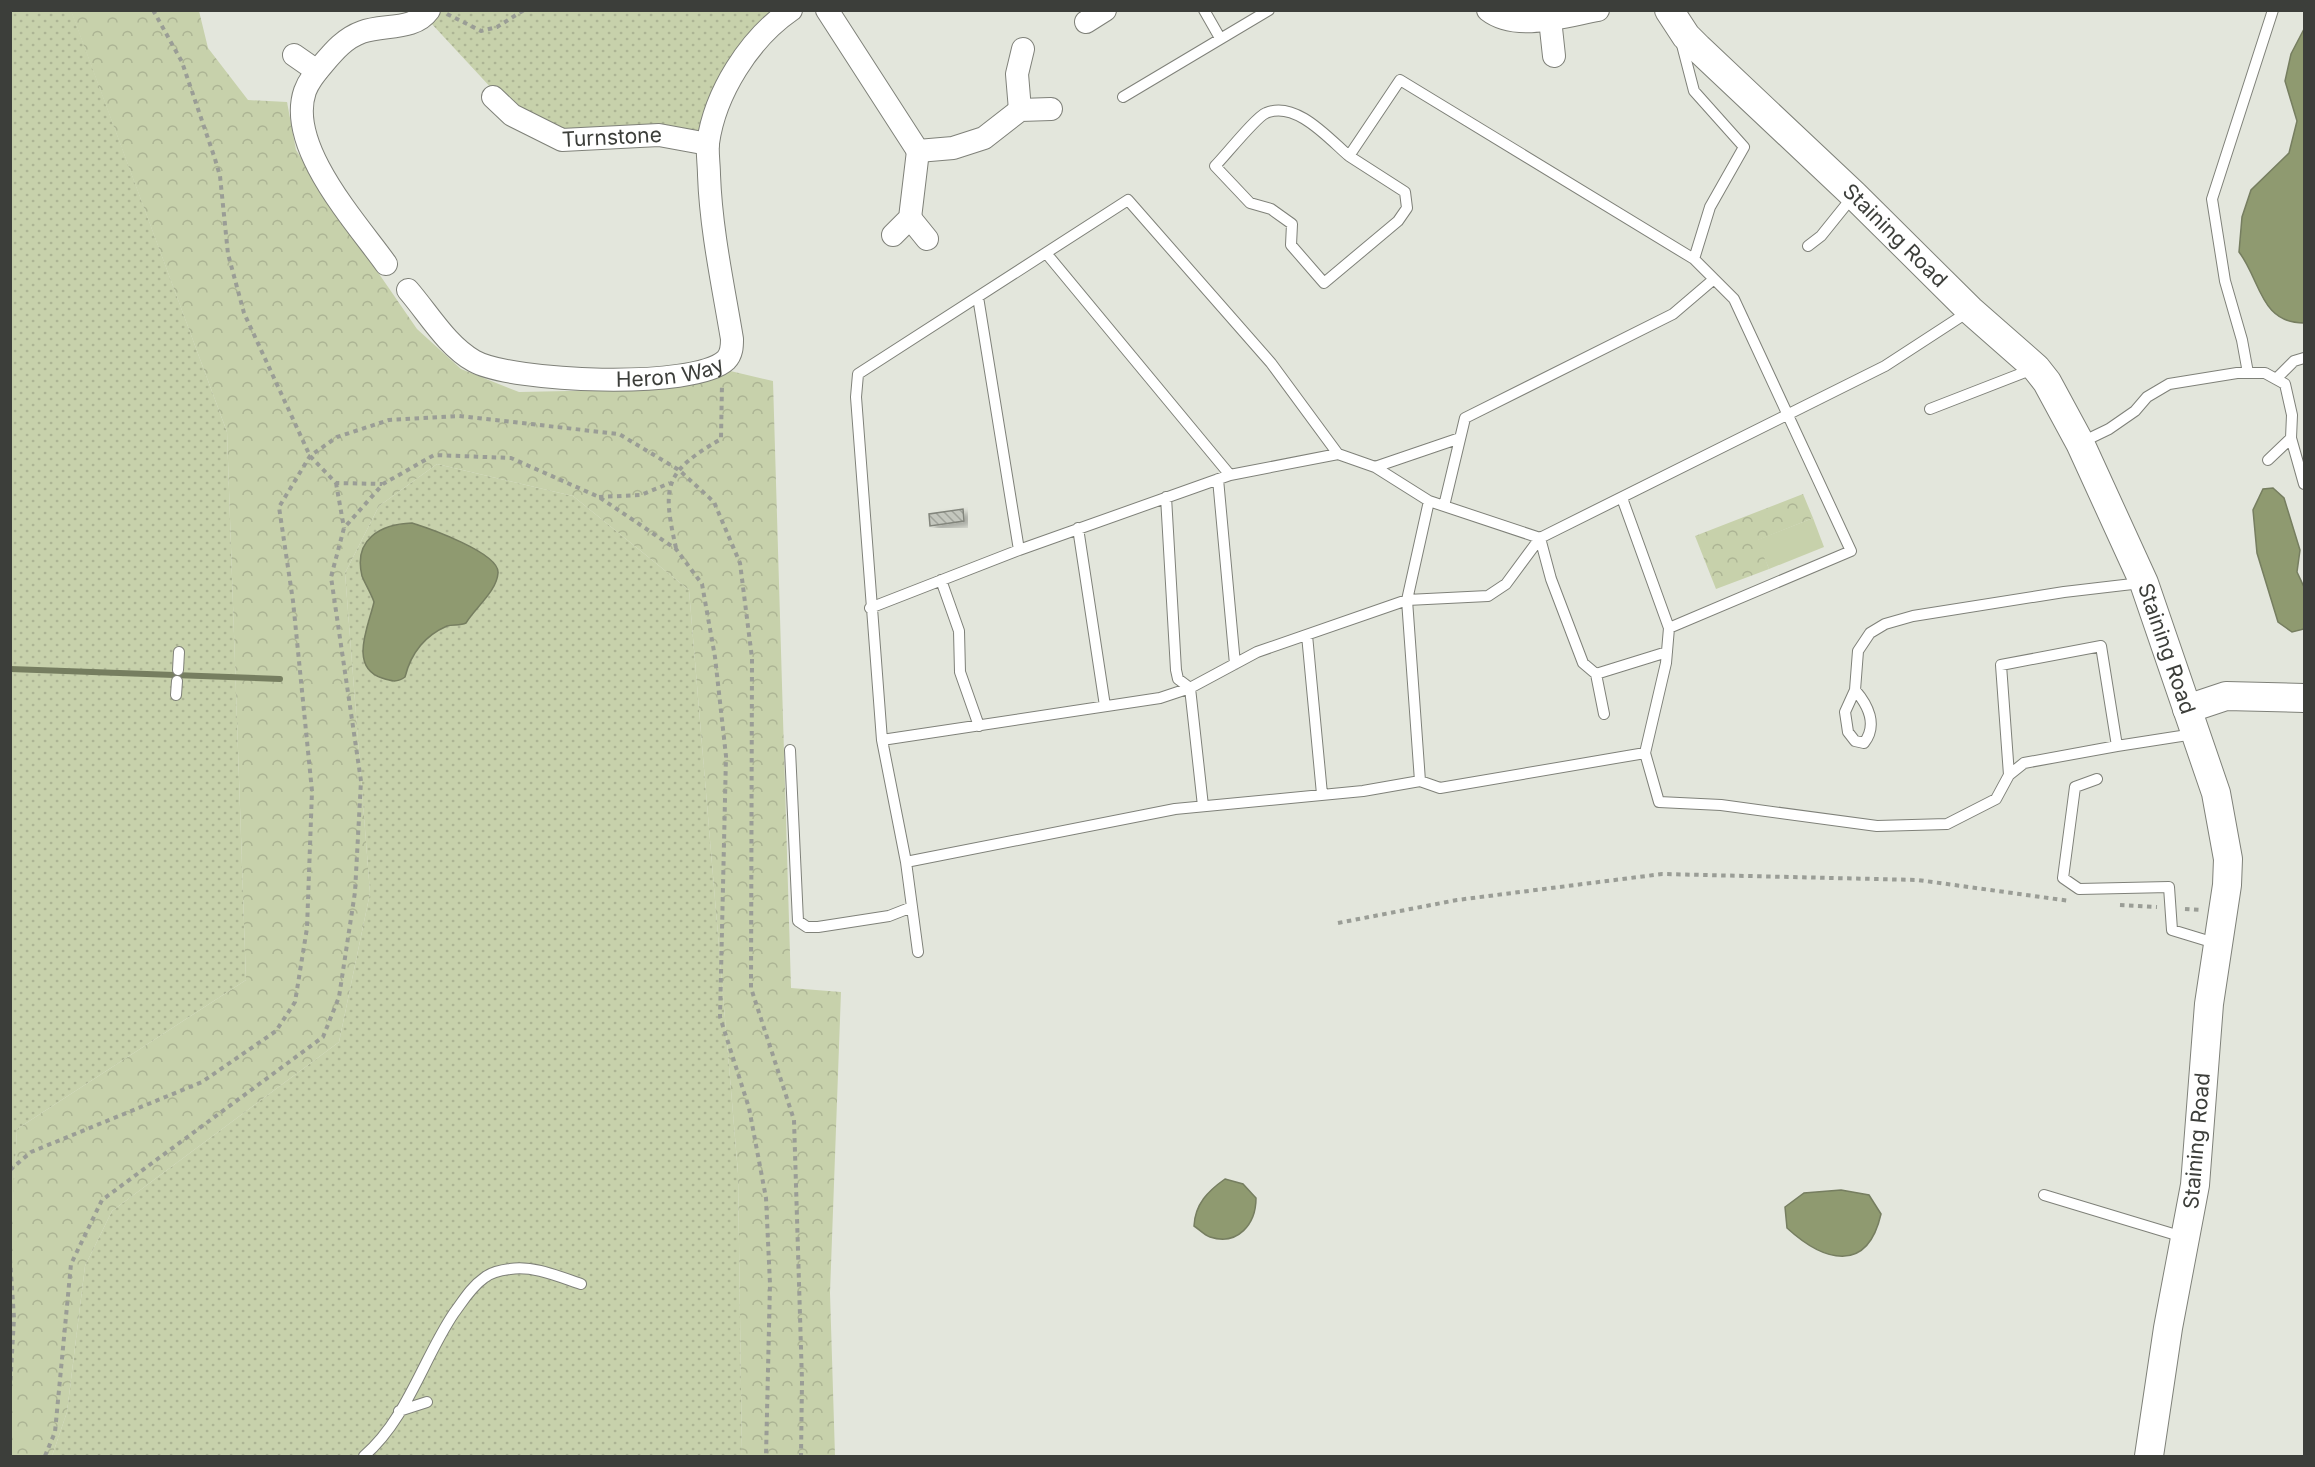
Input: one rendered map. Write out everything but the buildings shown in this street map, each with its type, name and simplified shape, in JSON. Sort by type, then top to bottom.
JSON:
[{"type":"street","points":[[386,264],[330,187],[309,145],[302,119],[302,102],[308,84],[340,46],[354,36],[376,28],[418,22],[429,10]]},
{"type":"street","name":"Heron Way","points":[[408,290],[458,349],[473,360],[492,368],[599,380],[645,380],[711,369],[723,362],[732,350],[732,339],[710,200],[708,144],[719,108],[736,69],[762,36],[791,10]]},
{"type":"street","points":[[827,10],[918,151],[910,218],[893,235]]},
{"type":"street","points":[[1086,22],[1105,10]]},
{"type":"street","points":[[1488,10],[1507,21],[1550,19],[1598,10]]},
{"type":"street","name":"Staining Road","points":[[1673,17],[1698,48],[1854,195],[1970,310],[2036,368],[2058,399],[2144,583],[2216,793],[2224,826],[2228,860],[2224,911],[2209,1004],[2195,1185],[2168,1328],[2149,1456]]},
{"type":"street","points":[[1550,19],[1554,56]]},
{"type":"street","points":[[1020,110],[1017,74],[1023,49]]},
{"type":"street","points":[[294,55],[317,71]]},
{"type":"street","name":"Turnstone","points":[[493,97],[512,115],[562,140],[659,135],[708,144]]},
{"type":"street","points":[[918,151],[953,148],[984,138],[1020,110],[1052,109]]},
{"type":"street","points":[[910,218],[927,239]]},
{"type":"street","points":[[2191,721],[2226,696],[2304,698]]},
{"type":"lane","points":[[1204,10],[1220,39]]},
{"type":"lane","points":[[1123,97],[1269,10]]},
{"type":"lane","points":[[2248,373],[2242,340],[2225,281],[2212,199],[2272,10]]},
{"type":"lane","points":[[1673,17],[1694,91],[1743,147],[1710,207],[1694,259]]},
{"type":"lane","points":[[1349,156],[1400,80],[1694,259],[1734,299],[1851,551],[1669,628]]},
{"type":"lane","points":[[1282,110],[1302,117],[1349,156],[1405,192],[1407,208],[1398,221],[1324,284],[1291,245],[1292,224],[1271,209],[1250,203],[1215,166],[1265,113],[1282,110]]},
{"type":"lane","points":[[1808,246],[1821,236],[1854,195]]},
{"type":"lane","points":[[918,952],[906,862],[882,740],[870,608],[856,397],[858,374],[1128,200],[1270,363],[1338,453],[1375,467],[1429,501],[1540,538]]},
{"type":"lane","points":[[1047,253],[1230,475]]},
{"type":"lane","points":[[1444,506],[1465,418],[1672,314],[1714,279]]},
{"type":"lane","points":[[978,297],[1019,550]]},
{"type":"lane","points":[[882,740],[1160,698],[1190,688],[1257,652],[1407,600],[1488,596],[1506,584],[1540,538],[1885,366],[1970,310]]},
{"type":"lane","points":[[2276,379],[2294,361],[2304,358]]},
{"type":"lane","points":[[1930,409],[2036,368]]},
{"type":"lane","points":[[2080,443],[2109,429],[2135,411],[2147,397],[2169,384],[2248,373],[2265,373],[2286,384],[2292,415],[2291,438],[2304,484]]},
{"type":"lane","points":[[1375,467],[1460,438]]},
{"type":"lane","points":[[2268,460],[2291,438]]},
{"type":"lane","points":[[870,608],[1078,528],[1230,475],[1338,453]]},
{"type":"lane","points":[[1218,479],[1235,664]]},
{"type":"lane","points":[[1166,497],[1178,679],[1190,688],[1203,806]]},
{"type":"lane","points":[[1622,498],[1669,628],[1667,652],[1646,753],[1659,802],[1721,805],[1876,826],[1947,824],[1996,799],[2009,775],[2024,763],[2117,746],[2191,721]]},
{"type":"lane","points":[[1420,781],[1407,600],[1429,501]]},
{"type":"lane","points":[[1078,528],[1106,706]]},
{"type":"lane","points":[[1540,538],[1551,579],[1583,663],[1596,674],[1604,714]]},
{"type":"lane","points":[[941,580],[959,631],[960,672],[979,726]]},
{"type":"lane","points":[[1855,690],[1858,651],[1870,633],[1885,624],[1913,616],[2064,592],[2144,583]]},
{"type":"lane","points":[[1307,635],[1322,795]]},
{"type":"lane","points":[[2009,775],[2001,665],[2101,646],[2117,746]]},
{"type":"lane","points":[[176,695],[179,652]]},
{"type":"lane","points":[[1596,674],[1667,652]]},
{"type":"lane","points":[[790,750],[798,921],[807,927],[818,927],[889,916],[912,907]]},
{"type":"lane","points":[[906,862],[1175,809],[1322,795],[1420,781],[1440,788],[1646,753]]},
{"type":"lane","points":[[2097,779],[2075,788],[2063,878],[2079,889],[2169,887],[2172,930],[2218,944]]},
{"type":"lane","points":[[2044,1194],[2186,1238]]},
{"type":"lane","points":[[364,1456],[375,1447],[399,1411],[448,1323],[468,1294],[485,1277],[512,1268],[543,1272],[581,1284]]},
{"type":"lane","points":[[399,1411],[428,1402]]},
{"type":"path","points":[[45,1456],[54,1432],[71,1264],[102,1200],[323,1036],[339,997],[355,892],[361,781],[331,577],[344,528],[336,483],[310,456],[244,313],[228,254],[220,176],[215,159],[182,62],[153,10]]},
{"type":"path","points":[[441,10],[481,31],[497,27],[524,10]]},
{"type":"path","points":[[676,549],[668,509],[670,483],[694,455],[722,439],[723,362]]},
{"type":"path","points":[[10,1170],[31,1152],[202,1082],[276,1031],[296,1002],[307,928],[312,791],[293,601],[279,507],[310,456],[338,437],[389,420],[459,416],[619,434],[679,470],[714,502],[740,562],[752,658],[751,988],[794,1120],[802,1381],[801,1456]]},
{"type":"path","points":[[344,528],[383,484],[434,455],[511,458],[599,497],[676,549],[702,584],[715,657],[726,756],[720,1017],[749,1108],[766,1198],[770,1284],[766,1456]]},
{"type":"path","points":[[336,483],[383,484]]},
{"type":"path","points":[[599,497],[641,495],[670,483]]},
{"type":"path","points":[[1338,923],[1456,900],[1662,874],[1918,880],[2081,902]]},
{"type":"path","points":[[2114,904],[2224,911]]},
{"type":"path","points":[[10,1259],[14,1352],[10,1388]]},
{"type":"green space","points":[[71,10],[227,432],[246,980],[17,1129],[11,1256],[10,11]]},
{"type":"green space","points":[[434,10],[785,11],[706,131],[555,132],[494,91],[430,22]]},
{"type":"green space","points":[[71,11],[199,11],[208,48],[248,100],[287,102],[296,150],[324,194],[417,329],[461,369],[519,392],[617,390],[722,369],[773,381],[791,988],[841,992],[830,1293],[835,1456],[742,1456],[738,1173],[689,590],[573,496],[437,464],[379,506],[345,573],[370,893],[339,1042],[112,1211],[85,1266],[67,1412],[52,1456],[11,1456],[10,1256],[17,1129],[246,980],[227,432]]},
{"type":"green space","points":[[437,464],[573,496],[689,590],[738,1173],[742,1456],[52,1456],[67,1412],[85,1266],[112,1211],[339,1042],[370,893],[345,573],[379,506]]},
{"type":"green space","points":[[1803,494],[1813,518],[1758,540],[1769,569],[1716,589],[1695,536]]},
{"type":"green space","points":[[1813,518],[1824,547],[1769,569],[1757,540]]},
{"type":"shaded area","points":[[2304,29],[2304,323],[2289,321],[2278,316],[2270,308],[2239,252],[2242,217],[2251,190],[2289,153],[2297,121],[2285,81],[2291,54]]},
{"type":"shaded area","points":[[2273,488],[2284,498],[2300,550],[2297,572],[2304,587],[2304,629],[2292,632],[2278,622],[2257,553],[2253,510],[2263,489]]},
{"type":"shaded area","points":[[412,523],[462,542],[476,550],[496,565],[498,573],[490,593],[466,623],[447,626],[425,640],[411,660],[405,677],[391,681],[372,673],[363,655],[365,633],[374,602],[362,576],[360,563],[366,543],[372,536],[390,526]]},
{"type":"shaded area","points":[[1225,1179],[1243,1184],[1256,1198],[1253,1216],[1244,1231],[1229,1238],[1220,1239],[1208,1236],[1194,1226],[1200,1205],[1213,1188]]},
{"type":"shaded area","points":[[1841,1190],[1869,1195],[1881,1214],[1874,1233],[1865,1247],[1855,1254],[1842,1256],[1829,1254],[1815,1248],[1787,1228],[1785,1207],[1804,1193]]},
{"type":"waterway","points":[[10,669],[280,679]]}]
